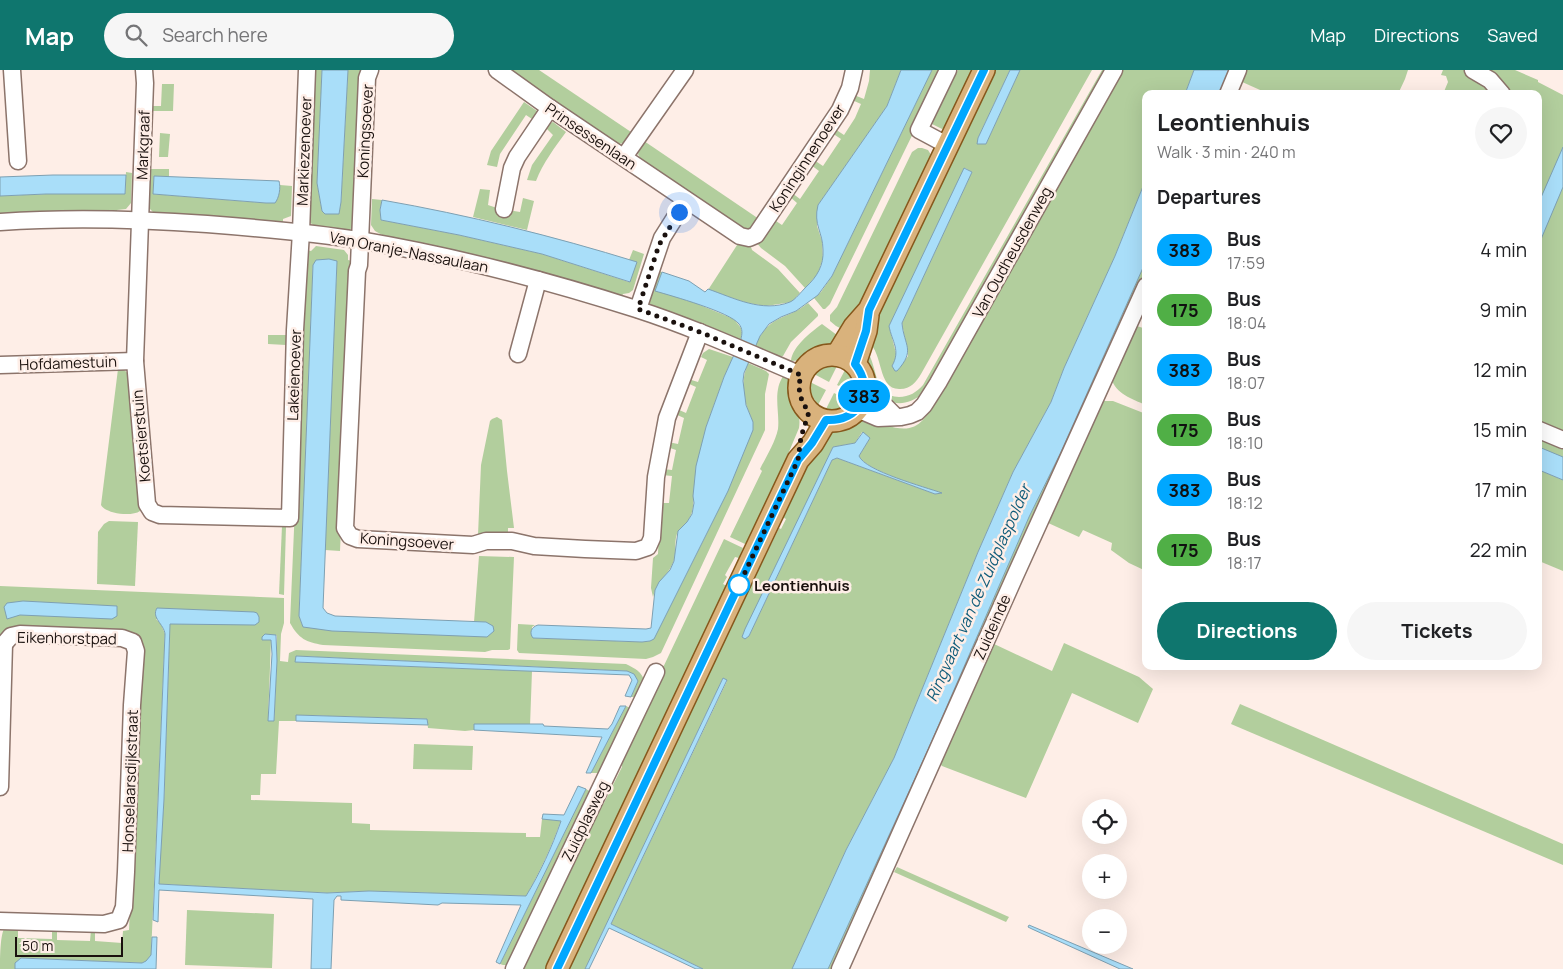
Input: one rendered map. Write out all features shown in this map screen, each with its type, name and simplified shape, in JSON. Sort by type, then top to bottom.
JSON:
[{"type":"main road","points":[[846,360],[854,326],[869,310],[984,70]]},
{"type":"main road","points":[[826,355],[846,360],[860,371],[863,378],[860,402],[843,419],[834,421],[818,416],[803,404],[799,395],[801,375],[807,366],[816,359],[826,355]]},
{"type":"main road","points":[[557,969],[798,460],[812,443],[818,416]]},
{"type":"street","points":[[12,70],[18,161]]},
{"type":"street","name":"Markgraaf","points":[[141,219],[144,70]]},
{"type":"street","name":"Markiezenoever","points":[[301,232],[307,70]]},
{"type":"street","name":"Koningsoever","points":[[370,70],[367,78],[345,528],[353,538],[474,545],[486,541],[512,541],[534,546],[636,551],[648,547],[652,538],[656,477],[667,418],[700,332]]},
{"type":"street","name":"Prinsessenlaan","points":[[497,70],[686,200],[742,237],[749,238]]},
{"type":"street","points":[[624,158],[685,70]]},
{"type":"street","name":"Koninginnenoever","points":[[749,238],[756,235],[840,110],[850,88],[854,70]]},
{"type":"street","points":[[947,145],[919,130],[948,70]]},
{"type":"street","name":"Van Oudheusdenweg","points":[[860,402],[878,418],[901,416],[917,412],[924,405],[938,384],[1114,70]]},
{"type":"street","points":[[1230,90],[1238,70]]},
{"type":"street","points":[[1473,70],[1490,80],[1499,90]]},
{"type":"street","points":[[504,209],[512,168],[550,108]]},
{"type":"street","points":[[638,309],[662,238],[686,200]]},
{"type":"street","name":"Van Oranje-Nassaulaan","points":[[0,222],[141,219],[301,232],[359,240],[451,259],[538,280],[638,309],[700,332],[801,375]]},
{"type":"street","name":"Koetsierstuin","points":[[141,219],[135,361],[147,504],[152,512],[160,515],[290,518]]},
{"type":"street","name":"Lakeienoever","points":[[290,518],[295,330],[301,232]]},
{"type":"street","points":[[518,354],[538,280]]},
{"type":"street","name":"Zuideinde","points":[[840,969],[1142,295]]},
{"type":"street","name":"Hofdamestuin","points":[[0,365],[135,361]]},
{"type":"street","points":[[1542,431],[1563,440]]},
{"type":"street","name":"Eikenhorstpad","points":[[2,643],[11,636],[20,634],[122,638],[133,642]]},
{"type":"street","name":"Honselaarsdijkstraat","points":[[0,921],[104,924],[119,920],[124,907],[126,872],[132,705],[136,651],[133,642]]},
{"type":"street","points":[[0,787],[2,643]]},
{"type":"street","name":"Zuidplasweg","points":[[514,969],[656,672]]},
{"type":"green space","points":[[314,70],[322,70],[317,183],[322,211],[325,214],[339,214],[348,70],[363,70],[354,225],[349,231],[316,227],[308,220]]},
{"type":"green space","points":[[511,70],[539,70],[634,134],[625,143],[617,144],[514,76]]},
{"type":"green space","points":[[870,70],[901,70],[887,106],[818,205],[817,226],[822,241],[823,258],[818,274],[805,288],[785,266],[756,242],[773,219],[782,225],[797,203],[789,196],[792,193],[800,199],[819,171],[811,165],[814,160],[823,166],[841,139],[832,133],[835,129],[844,135],[861,104],[852,100],[854,95],[864,99]]},
{"type":"green space","points":[[932,70],[944,70],[830,304],[823,309],[814,298],[821,292],[832,276]]},
{"type":"green space","points":[[958,70],[975,70],[948,126],[942,129],[932,124],[931,114],[938,111]]},
{"type":"green space","points":[[993,70],[1010,70],[978,138],[986,144],[1020,70],[1092,70],[921,374],[915,382],[904,389],[893,388],[888,384],[877,354],[868,342],[893,280]],"holes":[[[965,168],[972,172],[902,323],[908,356],[897,371],[892,366],[897,357],[889,326]]]},
{"type":"green space","points":[[1102,70],[1106,70],[924,393],[914,400],[904,403],[895,403],[887,400],[874,387],[870,378],[866,365],[867,351],[877,380],[885,392],[899,397],[906,396],[915,392],[923,385]]},
{"type":"green space","points":[[1123,70],[1194,70],[1186,90],[1142,90],[1142,189],[1115,256],[1064,368],[1051,402],[1013,472],[978,552],[894,758],[846,850],[792,969],[703,969],[611,924],[727,681],[723,678],[585,969],[565,969],[759,560],[763,561],[779,528],[781,529],[786,519],[779,515],[809,460],[832,429],[862,420],[905,429],[918,425],[938,398]],"holes":[[[862,432],[870,438],[859,456],[864,462],[884,473],[941,493],[935,494],[837,458],[832,460],[749,636],[746,638],[833,447],[855,443]]]},
{"type":"green space","points":[[1245,70],[1408,70],[1400,90],[1260,90],[1240,81]]},
{"type":"green space","points":[[1443,70],[1515,70],[1538,80],[1538,82],[1563,95],[1563,461],[1542,452],[1542,90],[1445,90],[1448,82],[1446,76],[1441,75]]},
{"type":"green space","points":[[162,84],[174,84],[173,111],[151,111],[151,106],[161,106]]},
{"type":"green space","points":[[524,102],[537,111],[535,121],[526,115],[500,154],[497,167],[487,165],[491,151]]},
{"type":"green space","points":[[553,122],[566,132],[536,181],[527,180],[532,165],[553,135],[546,128]]},
{"type":"green space","points":[[160,133],[170,134],[168,157],[159,157]]},
{"type":"green space","points":[[644,141],[759,219],[750,229],[743,230],[641,161],[638,154]]},
{"type":"green space","points":[[918,148],[928,150],[933,158],[877,275],[846,331],[830,321],[830,315],[837,307],[912,152]]},
{"type":"green space","points":[[149,169],[169,169],[169,177],[154,176],[153,194],[266,203],[279,192],[280,185],[292,186],[291,216],[283,219],[283,224],[155,214],[148,207]]},
{"type":"green space","points":[[126,172],[132,173],[131,203],[126,209],[117,210],[117,213],[0,215],[0,196],[125,194]]},
{"type":"green space","points":[[480,189],[490,190],[488,205],[497,208],[520,212],[523,198],[534,201],[527,230],[473,217]]},
{"type":"green space","points":[[372,199],[382,200],[381,220],[542,254],[629,282],[636,262],[629,260],[633,250],[644,254],[633,290],[623,294],[621,298],[384,239],[384,236],[375,231],[371,225]]},
{"type":"green space","points":[[739,242],[750,244],[752,250],[778,269],[800,293],[792,302],[766,306],[747,303],[708,290]]},
{"type":"green space","points":[[316,246],[344,250],[348,255],[348,260],[352,261],[352,269],[340,551],[325,550],[337,261],[313,265],[299,616],[303,627],[486,622],[474,622],[479,556],[514,557],[510,649],[508,650],[485,652],[323,645],[304,639],[290,623],[306,250],[311,251]]},
{"type":"green space","points":[[657,270],[662,272],[658,283],[700,305],[734,319],[741,328],[740,342],[654,309],[648,301]]},
{"type":"green space","points":[[1142,270],[1142,279],[834,969],[828,969],[927,752],[1029,517],[1060,454]]},
{"type":"green space","points":[[808,303],[818,316],[791,342],[783,356],[780,357],[755,346],[766,328],[772,323]]},
{"type":"green space","points":[[822,324],[841,338],[832,347],[814,352],[803,360],[791,361],[798,345]]},
{"type":"green space","points":[[1134,325],[1142,328],[1142,403],[1121,392],[1113,384],[1111,378]]},
{"type":"green space","points":[[268,335],[286,335],[286,345],[268,344]]},
{"type":"green space","points":[[709,349],[733,357],[706,427],[693,496],[692,513],[677,533],[674,560],[653,597],[651,588],[653,558],[658,554],[660,503],[669,503],[672,476],[662,475],[663,469],[672,470],[676,450],[667,447],[668,442],[678,444],[684,418],[675,414],[677,409],[686,413],[696,387],[687,383],[688,379],[698,382],[707,360],[701,357]]},
{"type":"green space","points":[[748,363],[769,374],[765,394],[765,430],[661,653],[646,659],[519,653],[517,650],[518,624],[535,625],[532,627],[533,638],[650,641],[658,630],[709,529],[743,452],[752,425],[744,390],[744,379]]},
{"type":"green space","points":[[826,366],[837,366],[829,382],[814,374]]},
{"type":"green space","points":[[118,369],[126,371],[133,382],[140,511],[131,514],[119,514],[108,511],[101,505]]},
{"type":"green space","points":[[845,370],[852,379],[853,393],[837,385]]},
{"type":"green space","points":[[784,375],[791,384],[799,415],[799,428],[751,542],[748,541],[745,544],[730,537],[762,471],[760,469],[777,434],[777,395],[780,381]]},
{"type":"green space","points":[[810,382],[826,390],[818,405],[811,394]]},
{"type":"green space","points":[[834,393],[850,401],[833,410],[826,409]]},
{"type":"green space","points":[[1102,401],[1113,401],[1142,412],[1142,569],[1129,563],[1111,550],[1112,543],[1083,530],[1079,537],[1046,522]]},
{"type":"green space","points":[[497,417],[502,420],[514,528],[508,528],[508,533],[478,535],[481,465],[490,421]]},
{"type":"green space","points":[[1542,471],[1563,480],[1563,571],[1542,562]]},
{"type":"green space","points":[[109,521],[138,522],[135,586],[97,584],[98,532]]},
{"type":"green space","points":[[282,526],[286,526],[284,595],[279,594]]},
{"type":"green space","points":[[724,539],[743,548],[739,558],[735,557],[725,575],[727,577],[723,584],[729,587],[549,969],[519,969],[597,812],[604,803],[622,767],[622,754]]},
{"type":"green space","points":[[0,586],[284,598],[284,623],[281,634],[280,661],[288,662],[289,653],[296,650],[626,664],[638,671],[645,682],[640,697],[631,697],[638,681],[627,671],[296,656],[296,662],[532,671],[530,726],[475,724],[474,730],[465,731],[428,728],[427,719],[296,715],[296,721],[279,721],[276,774],[261,774],[260,795],[251,795],[251,800],[352,803],[352,823],[370,824],[370,830],[526,833],[526,837],[540,837],[542,819],[561,820],[545,859],[526,896],[369,891],[327,893],[158,884],[164,799],[170,624],[179,623],[156,619],[161,624],[165,634],[151,955],[146,962],[142,963],[21,958],[15,969],[0,969],[1,941],[5,928],[18,927],[18,938],[52,939],[52,928],[57,928],[57,940],[90,941],[91,930],[95,930],[95,941],[122,943],[123,931],[129,930],[141,645],[0,638]],"holes":[[[277,635],[274,720],[268,721],[271,640]]]},
{"type":"green space","points":[[992,643],[1052,671],[1064,643],[1139,677],[1153,689],[1138,723],[1072,693],[1026,798],[942,766],[938,762]]},
{"type":"green space","points":[[1240,704],[1563,844],[1563,865],[1231,724]]},
{"type":"green space","points":[[626,706],[632,709],[603,773],[591,773]]},
{"type":"green space","points":[[414,744],[473,746],[472,770],[413,769]]},
{"type":"green space","points":[[586,789],[591,792],[511,965],[500,964]]},
{"type":"green space","points":[[897,867],[1009,917],[1006,922],[894,872]]},
{"type":"green space","points":[[187,910],[274,914],[272,968],[185,965]]},
{"type":"water","points":[[322,70],[348,70],[339,214],[325,214],[322,211],[317,183]]},
{"type":"water","points":[[901,70],[932,70],[832,276],[818,295],[796,311],[769,324],[760,336],[744,373],[743,381],[746,405],[753,422],[753,430],[728,491],[654,639],[642,642],[533,638],[531,630],[538,625],[651,628],[655,590],[659,582],[670,570],[674,561],[678,531],[692,514],[696,466],[706,427],[742,333],[739,324],[724,314],[655,291],[662,272],[689,281],[705,292],[708,289],[748,303],[769,306],[780,305],[794,300],[813,279],[822,261],[823,244],[817,223],[818,205],[887,106]]},
{"type":"water","points":[[1010,70],[1020,70],[986,144],[977,144],[978,138]]},
{"type":"water","points":[[1194,70],[1229,70],[1221,90],[1186,90]]},
{"type":"water","points":[[1563,147],[1563,187],[1542,237],[1542,195]]},
{"type":"water","points":[[964,168],[972,172],[902,323],[907,353],[903,364],[895,371],[892,366],[896,351],[889,326]]},
{"type":"water","points":[[126,175],[125,194],[0,196],[0,177]]},
{"type":"water","points":[[154,176],[279,181],[280,190],[275,203],[153,194]]},
{"type":"water","name":"Ringvaart van de Zuidplaspolder","points":[[1142,189],[1142,270],[1060,454],[1029,517],[927,752],[828,969],[792,969],[846,850],[894,758],[978,552],[1013,472],[1051,402],[1064,368],[1115,256]]},
{"type":"water","points":[[382,200],[510,227],[574,243],[637,262],[630,282],[542,254],[381,220]]},
{"type":"water","points":[[329,259],[337,261],[323,608],[327,613],[335,616],[486,622],[493,626],[494,631],[487,637],[332,631],[303,627],[299,616],[313,265],[316,260]]},
{"type":"water","points":[[863,432],[870,438],[859,456],[864,462],[883,473],[942,493],[935,494],[837,458],[832,460],[749,636],[745,639],[742,637],[745,629],[833,447],[855,443]]},
{"type":"water","points":[[1542,448],[1563,457],[1563,480],[1542,471]]},
{"type":"water","points":[[23,601],[117,606],[117,616],[112,619],[20,615],[7,619],[4,607],[7,603]]},
{"type":"water","points":[[157,608],[254,612],[259,617],[259,622],[255,625],[170,624],[159,884],[327,893],[369,891],[526,896],[545,860],[561,821],[542,819],[543,814],[564,815],[578,786],[586,789],[500,964],[496,962],[521,905],[442,903],[438,905],[341,900],[341,896],[337,896],[334,900],[331,969],[311,969],[313,899],[159,890],[158,922],[153,920],[165,634],[156,615]]},
{"type":"water","points":[[265,634],[276,635],[277,661],[274,721],[268,721],[272,654],[271,640],[262,640]]},
{"type":"water","points":[[296,656],[627,671],[634,674],[638,681],[631,697],[625,696],[632,680],[629,675],[295,662]]},
{"type":"water","points":[[723,678],[727,680],[611,924],[703,969],[696,969],[609,928],[589,969],[585,969]]},
{"type":"water","points":[[620,706],[626,706],[591,773],[586,773],[602,737],[474,730],[474,724],[543,724],[544,726],[608,729]]},
{"type":"water","points":[[296,715],[427,719],[428,725],[296,721]]},
{"type":"water","points":[[1029,925],[1082,947],[1082,952],[1032,929],[1028,927]]},
{"type":"water","points":[[152,937],[157,937],[156,969],[15,969],[15,963],[21,958],[142,963],[151,955]]},
{"type":"water","points":[[1087,954],[1098,954],[1133,969],[1120,969]]},
{"type":"bus line","name":"383","points":[[557,969],[798,460],[812,443],[826,420],[843,419],[857,409],[862,402],[865,386],[860,371],[855,364],[866,331],[869,310],[984,70]]},
{"type":"place","name":"Leontienhuis","points":[[739,585]]},
{"type":"route","points":[[679,212],[659,245],[638,309],[700,332],[801,375],[799,395],[809,412],[801,437],[798,460],[739,585]]}]
